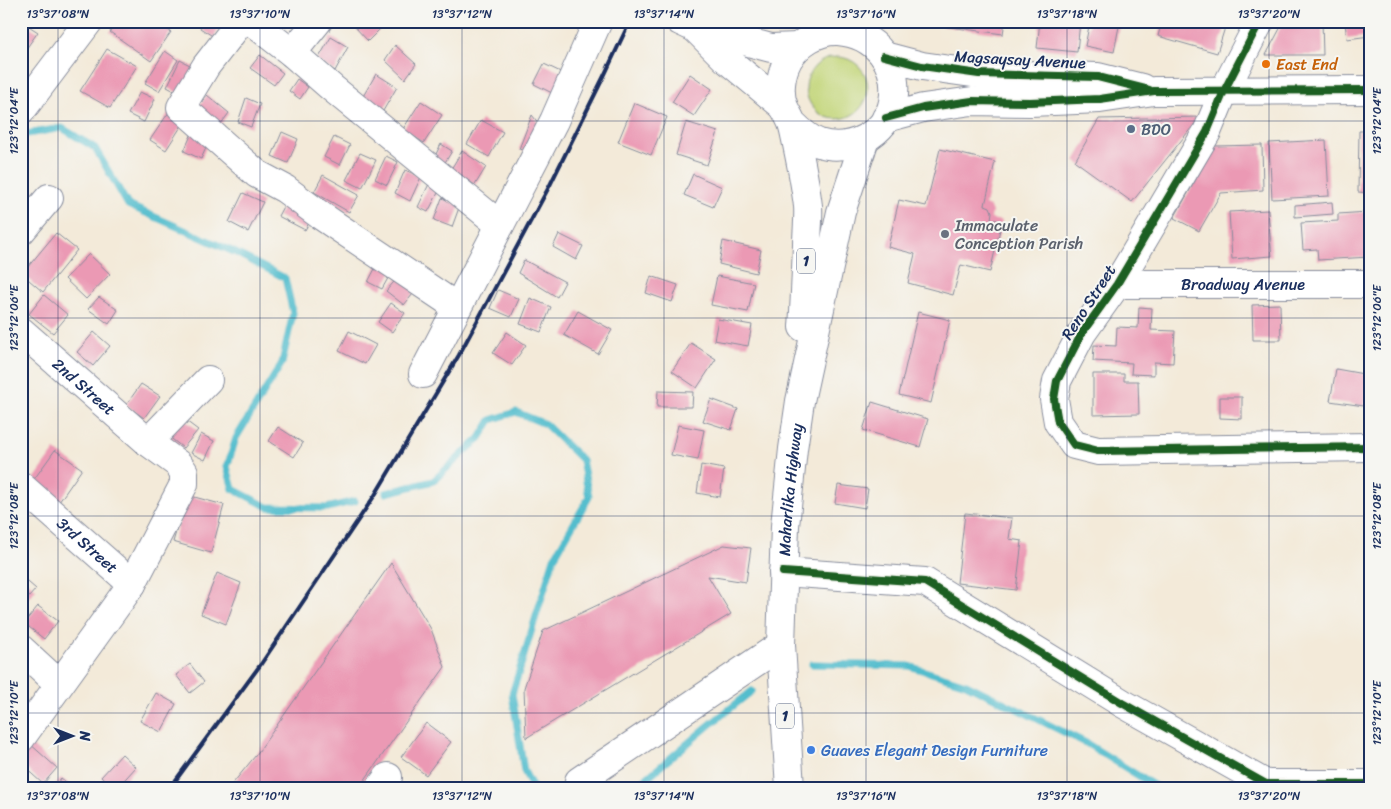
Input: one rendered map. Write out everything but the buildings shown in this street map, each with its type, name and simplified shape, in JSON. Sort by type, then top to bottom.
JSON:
[{"type":"street","points":[[21,111],[89,21]]},
{"type":"street","points":[[242,21],[206,66],[181,107],[256,174],[284,189],[457,307]]},
{"type":"street","points":[[251,21],[500,225]]},
{"type":"street","points":[[292,53],[318,21]]},
{"type":"street","points":[[423,374],[554,121],[598,21]]},
{"type":"street","name":"Reno Street","points":[[1260,21],[1224,91],[1207,132],[1117,284],[1082,333],[1057,382],[1054,398],[1058,422],[1074,445],[1098,452],[1370,447]]},
{"type":"street","name":"1","points":[[688,25],[771,48],[814,34],[833,31],[848,32],[878,41],[892,70],[893,104],[877,130],[865,139],[835,146],[819,143],[806,136],[788,115],[688,25]]},
{"type":"street","name":"1","points":[[788,115],[781,91],[782,75],[788,60],[814,34]]},
{"type":"street","name":"Magsaysay Avenue","points":[[878,41],[922,66],[979,74],[1098,77],[1154,91]]},
{"type":"street","name":"Magsaysay Avenue","points":[[886,118],[923,108],[972,102],[1100,99],[1154,91],[1370,90]]},
{"type":"street","name":"Maharlika Highway","points":[[788,115],[802,171],[808,207],[800,401]]},
{"type":"street","name":"Maharlika Highway","points":[[790,788],[781,645],[786,516],[793,449],[800,401],[841,212],[865,139]]},
{"type":"street","points":[[21,231],[49,198]]},
{"type":"street","name":"Broadway Avenue","points":[[1117,284],[1370,284]]},
{"type":"street","name":"2nd Street","points":[[21,331],[148,442],[178,464],[184,472],[184,484],[132,584],[21,738]]},
{"type":"street","points":[[148,442],[208,380]]},
{"type":"street","name":"3rd Street","points":[[21,486],[132,584]]},
{"type":"street","points":[[783,572],[925,582],[1122,703],[1266,784],[1370,784]]},
{"type":"street","points":[[579,781],[781,645]]},
{"type":"street","points":[[21,649],[59,684]]},
{"type":"green space","points":[[837,57],[849,59],[859,66],[866,76],[868,88],[866,100],[859,110],[849,117],[837,119],[825,117],[815,110],[808,100],[806,88],[808,76],[815,66],[825,59]]},
{"type":"waterway","points":[[21,135],[62,128],[95,148],[128,205],[234,252],[285,278],[293,313],[282,363],[236,438],[227,467],[233,489],[268,507],[327,508],[355,501]]},
{"type":"waterway","points":[[386,493],[433,481],[480,438],[491,420],[516,412],[545,424],[582,460],[589,497],[554,558],[512,694],[524,771],[533,788]]},
{"type":"waterway","points":[[812,664],[909,666],[966,684],[1086,743],[1158,788]]},
{"type":"waterway","points":[[635,788],[752,691]]},
{"type":"railway","points":[[170,788],[261,664],[375,495],[459,355],[550,185],[630,21]]},
{"type":"cycle path","points":[[1260,21],[1224,91],[1207,132],[1117,284],[1082,333],[1057,381],[1054,399],[1058,422],[1074,445],[1098,451],[1370,447]]},
{"type":"cycle path","points":[[884,56],[922,66],[979,74],[1098,77],[1149,90]]},
{"type":"cycle path","points":[[886,118],[923,108],[972,101],[1030,102],[1100,99],[1154,91],[1370,90]]},
{"type":"cycle path","points":[[783,572],[925,582],[1122,703],[1266,784],[1370,784]]},
{"type":"place","name":"East End","points":[[1266,64]]},
{"type":"place","name":"BDO","points":[[1131,129]]},
{"type":"place","name":"Immaculate Conception Parish","points":[[945,234]]},
{"type":"place","name":"Guaves Elegant Design Furniture","points":[[811,750]]}]
